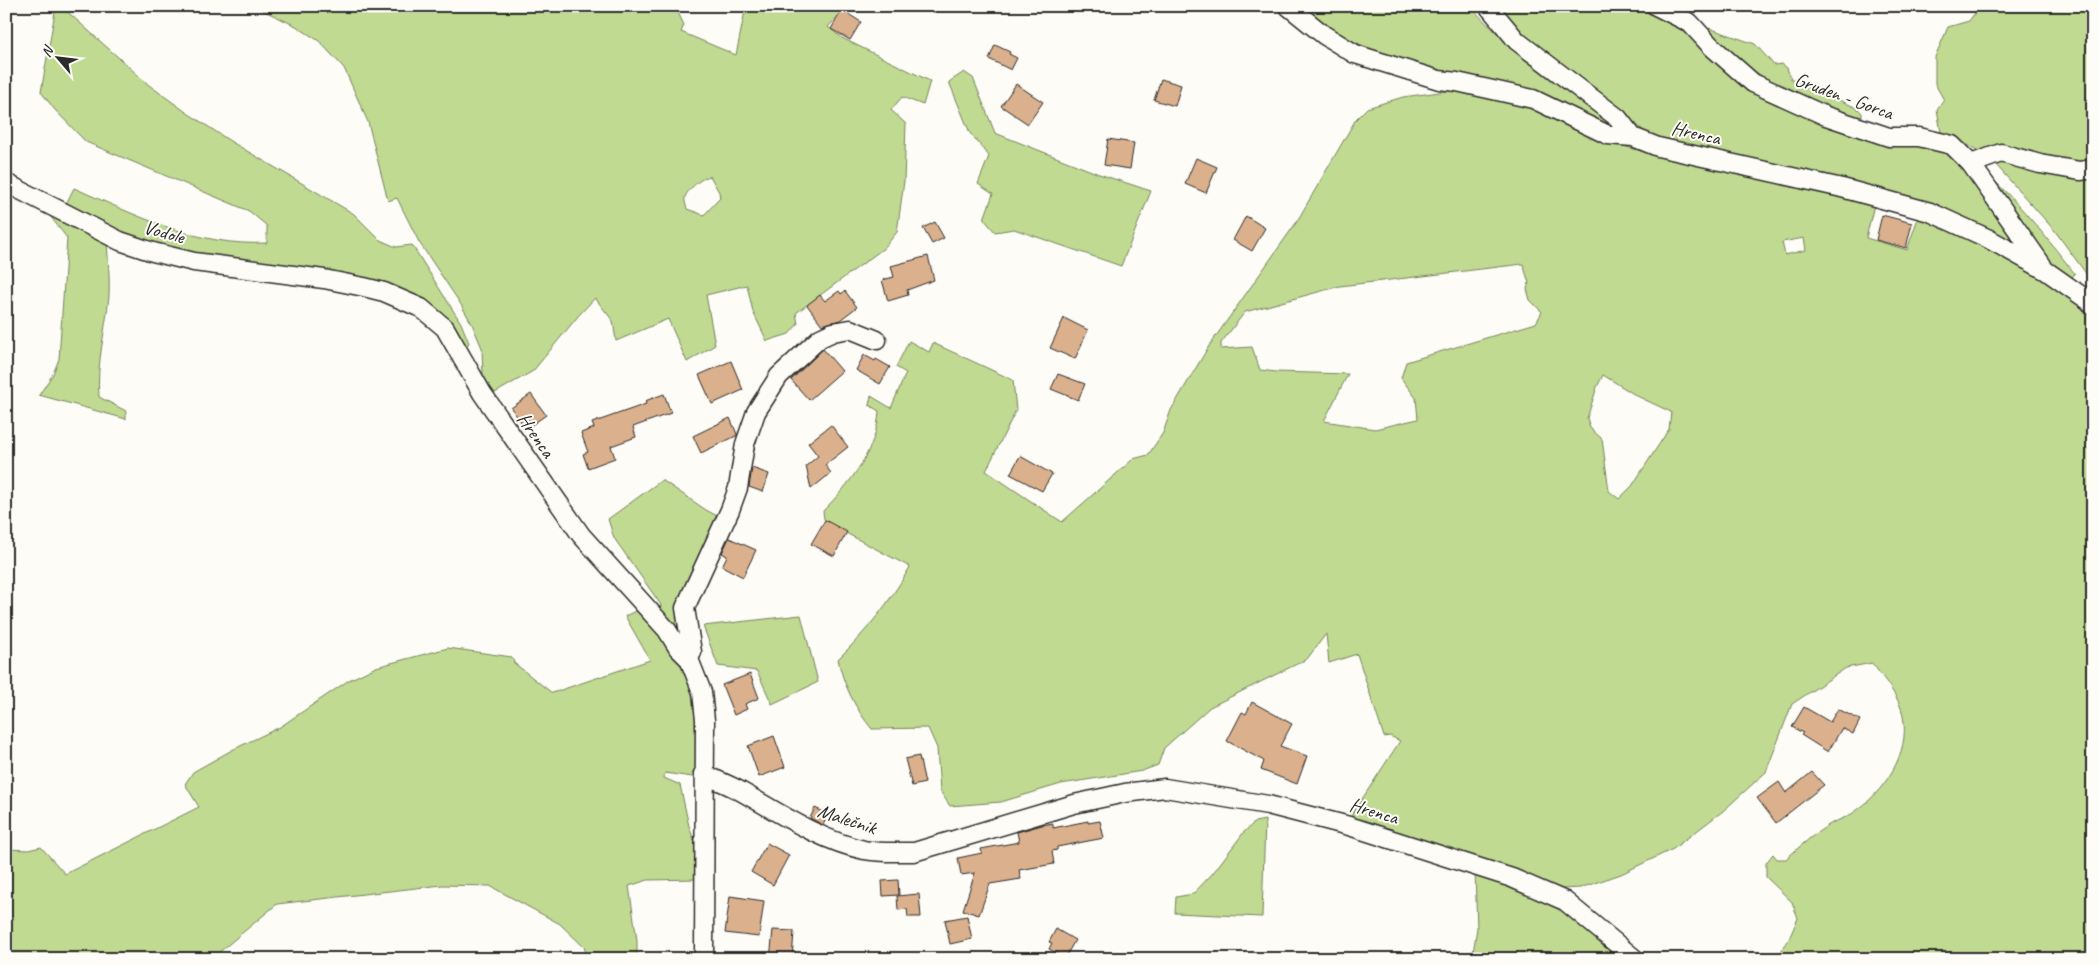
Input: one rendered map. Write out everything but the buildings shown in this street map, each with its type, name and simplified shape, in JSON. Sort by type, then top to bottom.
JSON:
[{"type":"street","name":"Hrenca","points":[[1288,6],[1324,35],[1355,54],[1439,80],[1457,82],[1533,99],[1608,135],[1632,137],[1658,147],[1842,188],[1930,212],[1987,238],[2045,270],[2093,306]]},
{"type":"street","points":[[1488,6],[1518,41],[1618,118],[1632,137]]},
{"type":"street","name":"Gruden - Gorca","points":[[1656,6],[1690,23],[1711,46],[1754,83],[1826,116],[1889,137],[1920,137],[1952,145],[1970,164],[2045,270]]},
{"type":"street","points":[[1970,164],[2001,153],[2040,164],[2080,172],[2093,169]]},
{"type":"street","name":"Vodole","points":[[6,183],[120,241],[153,252],[194,262],[324,279]]},
{"type":"street","name":"Hrenca","points":[[324,279],[384,292],[410,302],[421,308],[445,328],[482,393],[581,535],[667,630],[678,648],[689,659],[702,692],[706,742],[703,774]]},
{"type":"street","name":"Hrenca","points":[[689,659],[692,652],[685,608],[730,510],[738,488],[745,444],[756,412],[779,376],[820,338],[833,332],[850,329],[877,340]]},
{"type":"street","points":[[703,774],[704,959]]},
{"type":"street","name":"Malečnik","points":[[703,774],[740,791],[789,820],[827,838],[864,850],[914,852],[1074,804]]},
{"type":"street","name":"Hrenca","points":[[1074,804],[1126,793],[1165,788],[1268,805],[1349,826],[1512,878],[1564,900],[1635,959]]},
{"type":"green space","points":[[56,6],[61,6],[149,85],[186,112],[230,141],[354,214],[380,240],[396,247],[412,245],[461,323],[469,343],[466,346],[454,324],[436,308],[402,290],[366,280],[197,256],[148,245],[64,208],[74,188],[167,227],[216,240],[241,243],[267,243],[267,226],[249,211],[86,142],[55,110],[41,92]]},
{"type":"green space","points":[[254,6],[675,6],[684,25],[681,32],[736,55],[746,6],[848,6],[828,27],[842,38],[930,81],[923,105],[902,97],[891,110],[906,124],[904,181],[897,232],[884,248],[796,313],[798,324],[789,334],[767,341],[753,312],[747,285],[706,295],[715,345],[687,362],[668,319],[616,341],[613,321],[595,298],[533,371],[495,393],[483,377],[482,348],[472,324],[419,242],[397,198],[388,201],[368,122],[344,68],[319,41],[296,26]],"holes":[[[710,176],[719,192],[720,198],[704,215],[687,209],[685,197],[699,181]]]},
{"type":"green space","points":[[1299,6],[1470,6],[1520,53],[1612,120],[1608,125],[1594,122],[1461,78],[1393,59],[1335,33]]},
{"type":"green space","points":[[1487,6],[1633,6],[1673,24],[1700,43],[1757,91],[1936,144],[1965,156],[2010,196],[2075,274],[2069,280],[1928,205],[1668,144],[1647,134],[1623,112],[1562,70]]},
{"type":"green space","points":[[1980,6],[2093,6],[2093,283],[2055,231],[1988,156],[1957,139],[1941,133],[1937,109],[1944,100],[1935,84],[1935,57],[1948,27],[1969,21]]},
{"type":"green space","points":[[1709,28],[1755,44],[1774,65],[1782,64],[1787,68],[1791,79],[1802,80],[1812,88],[1857,108],[1862,113],[1862,123],[1780,87],[1754,71],[1707,32]]},
{"type":"green space","points":[[964,72],[973,78],[995,133],[1099,174],[1151,191],[1121,266],[1014,229],[995,232],[984,219],[993,194],[978,184],[989,156],[970,133],[949,82]]},
{"type":"green space","points":[[1447,91],[1473,92],[1527,104],[1616,144],[1663,157],[1875,201],[1866,238],[1907,250],[1919,215],[1988,246],[2033,269],[2074,298],[2093,315],[2093,959],[1776,959],[1789,939],[1798,918],[1792,902],[1766,877],[1766,863],[1773,854],[1777,859],[1786,859],[1820,831],[1864,805],[1884,784],[1899,758],[1903,744],[1903,716],[1890,688],[1872,663],[1846,668],[1792,704],[1766,772],[1723,811],[1673,849],[1621,874],[1580,888],[1560,889],[1361,824],[1351,816],[1400,741],[1390,736],[1384,737],[1357,654],[1329,663],[1326,634],[1307,659],[1210,707],[1164,748],[1158,765],[1142,771],[1061,784],[1001,802],[950,806],[940,791],[937,748],[928,728],[872,729],[851,696],[843,678],[838,659],[877,616],[910,567],[827,523],[824,519],[823,511],[852,478],[873,439],[879,411],[869,405],[871,396],[891,408],[906,373],[896,367],[909,341],[929,352],[933,343],[1013,380],[1016,410],[986,471],[1062,522],[1133,459],[1148,455],[1163,433],[1171,410],[1209,346],[1296,223],[1356,119],[1367,108],[1403,97]],"holes":[[[1804,238],[1806,250],[1785,255],[1782,242]],[[1523,264],[1529,283],[1527,289],[1530,300],[1542,312],[1536,323],[1406,362],[1401,378],[1416,398],[1418,419],[1375,429],[1324,421],[1348,374],[1260,370],[1252,347],[1221,349],[1221,343],[1245,312],[1340,286]],[[1603,375],[1637,396],[1671,412],[1669,429],[1632,486],[1619,499],[1609,491],[1602,439],[1590,428],[1587,418]]]},
{"type":"green space","points":[[43,207],[107,241],[109,296],[100,359],[99,397],[126,411],[126,419],[39,395],[53,374],[59,359],[67,238]]},
{"type":"green space","points":[[662,480],[721,518],[680,608],[689,646],[659,614],[661,605],[614,538],[608,519]]},
{"type":"green space","points":[[640,609],[682,663],[698,698],[699,778],[665,773],[664,778],[680,785],[689,826],[695,843],[698,879],[648,880],[629,886],[637,940],[637,959],[588,959],[584,947],[560,924],[490,886],[442,885],[277,904],[211,959],[6,959],[6,849],[28,850],[41,847],[65,874],[199,807],[185,784],[193,772],[232,750],[280,727],[349,680],[376,667],[448,648],[512,657],[514,663],[552,693],[650,660],[625,616]]},
{"type":"green space","points":[[801,615],[818,682],[772,704],[757,671],[718,666],[703,626]]},
{"type":"green space","points":[[1265,820],[1262,917],[1175,913],[1176,897],[1193,894],[1213,873],[1244,832],[1255,822]]},
{"type":"green space","points":[[1475,872],[1545,901],[1573,918],[1623,959],[1472,959],[1477,928]]}]
